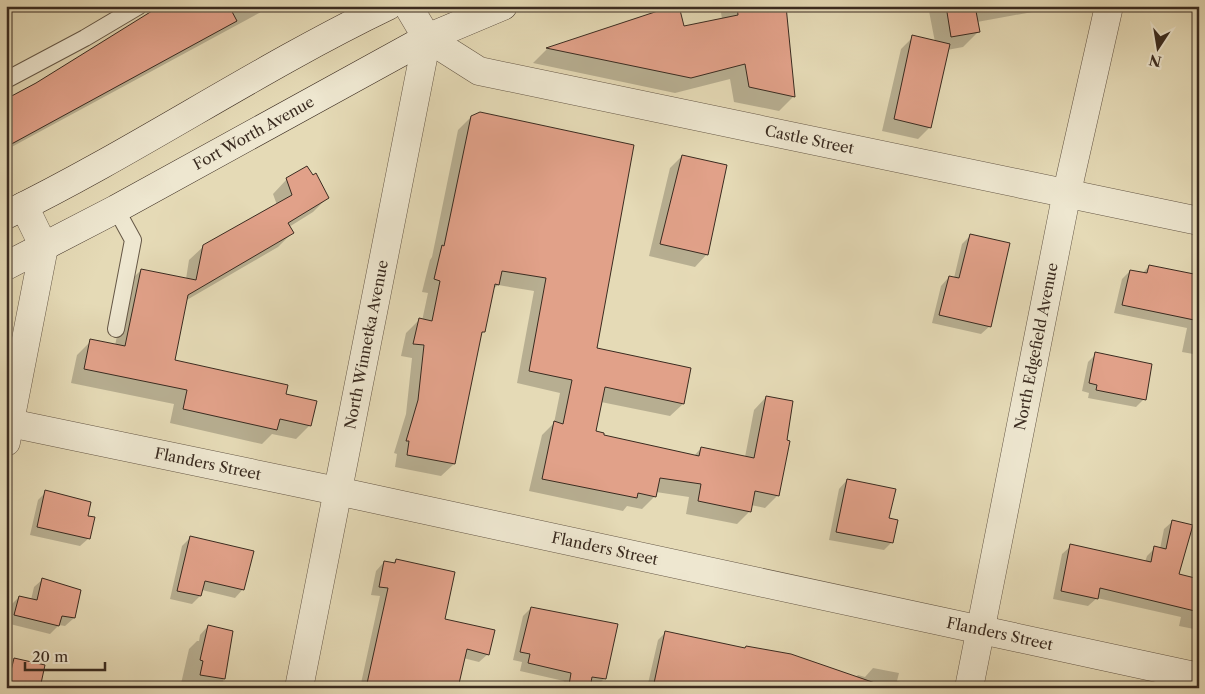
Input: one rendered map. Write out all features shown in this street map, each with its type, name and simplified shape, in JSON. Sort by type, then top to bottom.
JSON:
[{"type":"street","points":[[8,432],[44,247],[15,211],[149,139],[333,32],[388,6]]},
{"type":"street","points":[[408,6],[427,38]]},
{"type":"street","name":"Fort Worth Avenue","points":[[6,266],[116,209],[427,38],[503,6]]},
{"type":"street","name":"North Edgefield Avenue","points":[[969,688],[1067,192],[1109,6]]},
{"type":"street","name":"Castle Street","points":[[427,38],[479,71],[1199,221]]},
{"type":"street","name":"North Winnetka Avenue","points":[[299,688],[336,491],[427,38]]},
{"type":"street","name":"Flanders Street","points":[[8,432],[336,491],[1199,677]]},
{"type":"lane","points":[[6,80],[85,38],[139,6]]},
{"type":"lane","points":[[116,209],[133,240],[116,328]]},
{"type":"building","points":[[160,6],[229,6],[237,21],[6,147],[6,99],[36,83]]},
{"type":"building","points":[[673,6],[679,6],[684,26],[738,15],[737,6],[786,6],[795,97],[749,87],[745,64],[691,78],[546,48]]},
{"type":"building","points":[[946,6],[975,6],[980,32],[951,37]]},
{"type":"building","points":[[912,35],[950,44],[931,128],[894,119]]},
{"type":"building","points":[[480,112],[634,145],[597,348],[691,368],[684,404],[605,387],[596,431],[604,433],[604,435],[699,456],[701,447],[754,458],[766,396],[793,401],[787,440],[790,441],[779,496],[755,491],[751,512],[698,501],[701,484],[660,478],[656,497],[638,493],[637,498],[542,479],[554,421],[563,424],[572,380],[529,371],[546,278],[502,271],[499,285],[495,284],[485,332],[482,332],[455,464],[407,455],[409,441],[406,441],[418,400],[424,345],[413,344],[419,318],[432,321],[440,281],[434,279],[442,245],[444,246],[471,116]]},
{"type":"building","points":[[682,155],[727,165],[708,255],[660,244]]},
{"type":"building","points":[[307,166],[313,175],[316,173],[329,198],[288,223],[294,233],[188,295],[175,360],[288,385],[286,394],[317,401],[311,426],[280,419],[277,430],[183,409],[187,390],[84,369],[90,339],[125,346],[141,269],[196,280],[203,245],[292,195],[286,178]]},
{"type":"building","points":[[970,234],[1010,243],[991,327],[939,315],[949,276],[959,278]]},
{"type":"building","points":[[1149,265],[1199,275],[1199,321],[1122,305],[1130,270],[1147,273]]},
{"type":"building","points":[[1095,352],[1152,364],[1146,400],[1096,390],[1097,385],[1089,383]]},
{"type":"building","points":[[847,479],[896,489],[889,518],[898,520],[893,543],[836,532]]},
{"type":"building","points":[[45,490],[91,502],[88,516],[95,517],[90,539],[37,527]]},
{"type":"building","points":[[1172,520],[1193,525],[1179,574],[1199,579],[1199,612],[1100,588],[1098,599],[1061,591],[1070,544],[1151,562],[1154,546],[1166,549]]},
{"type":"building","points":[[190,536],[254,551],[244,590],[205,581],[201,596],[177,591]]},
{"type":"building","points":[[396,559],[455,572],[445,619],[495,630],[489,655],[467,649],[458,688],[366,688],[388,588],[379,587],[384,561],[395,563]]},
{"type":"building","points":[[42,578],[81,590],[75,618],[62,616],[59,626],[14,615],[19,596],[37,600]]},
{"type":"building","points":[[531,607],[618,624],[606,679],[592,677],[590,688],[582,688],[569,685],[571,673],[528,663],[530,654],[520,652]]},
{"type":"building","points":[[208,625],[233,631],[225,679],[200,675],[203,661],[200,660]]},
{"type":"building","points":[[665,631],[745,648],[746,646],[791,654],[878,684],[877,688],[653,688]]},
{"type":"building","points":[[14,658],[45,665],[40,688],[7,688]]}]
